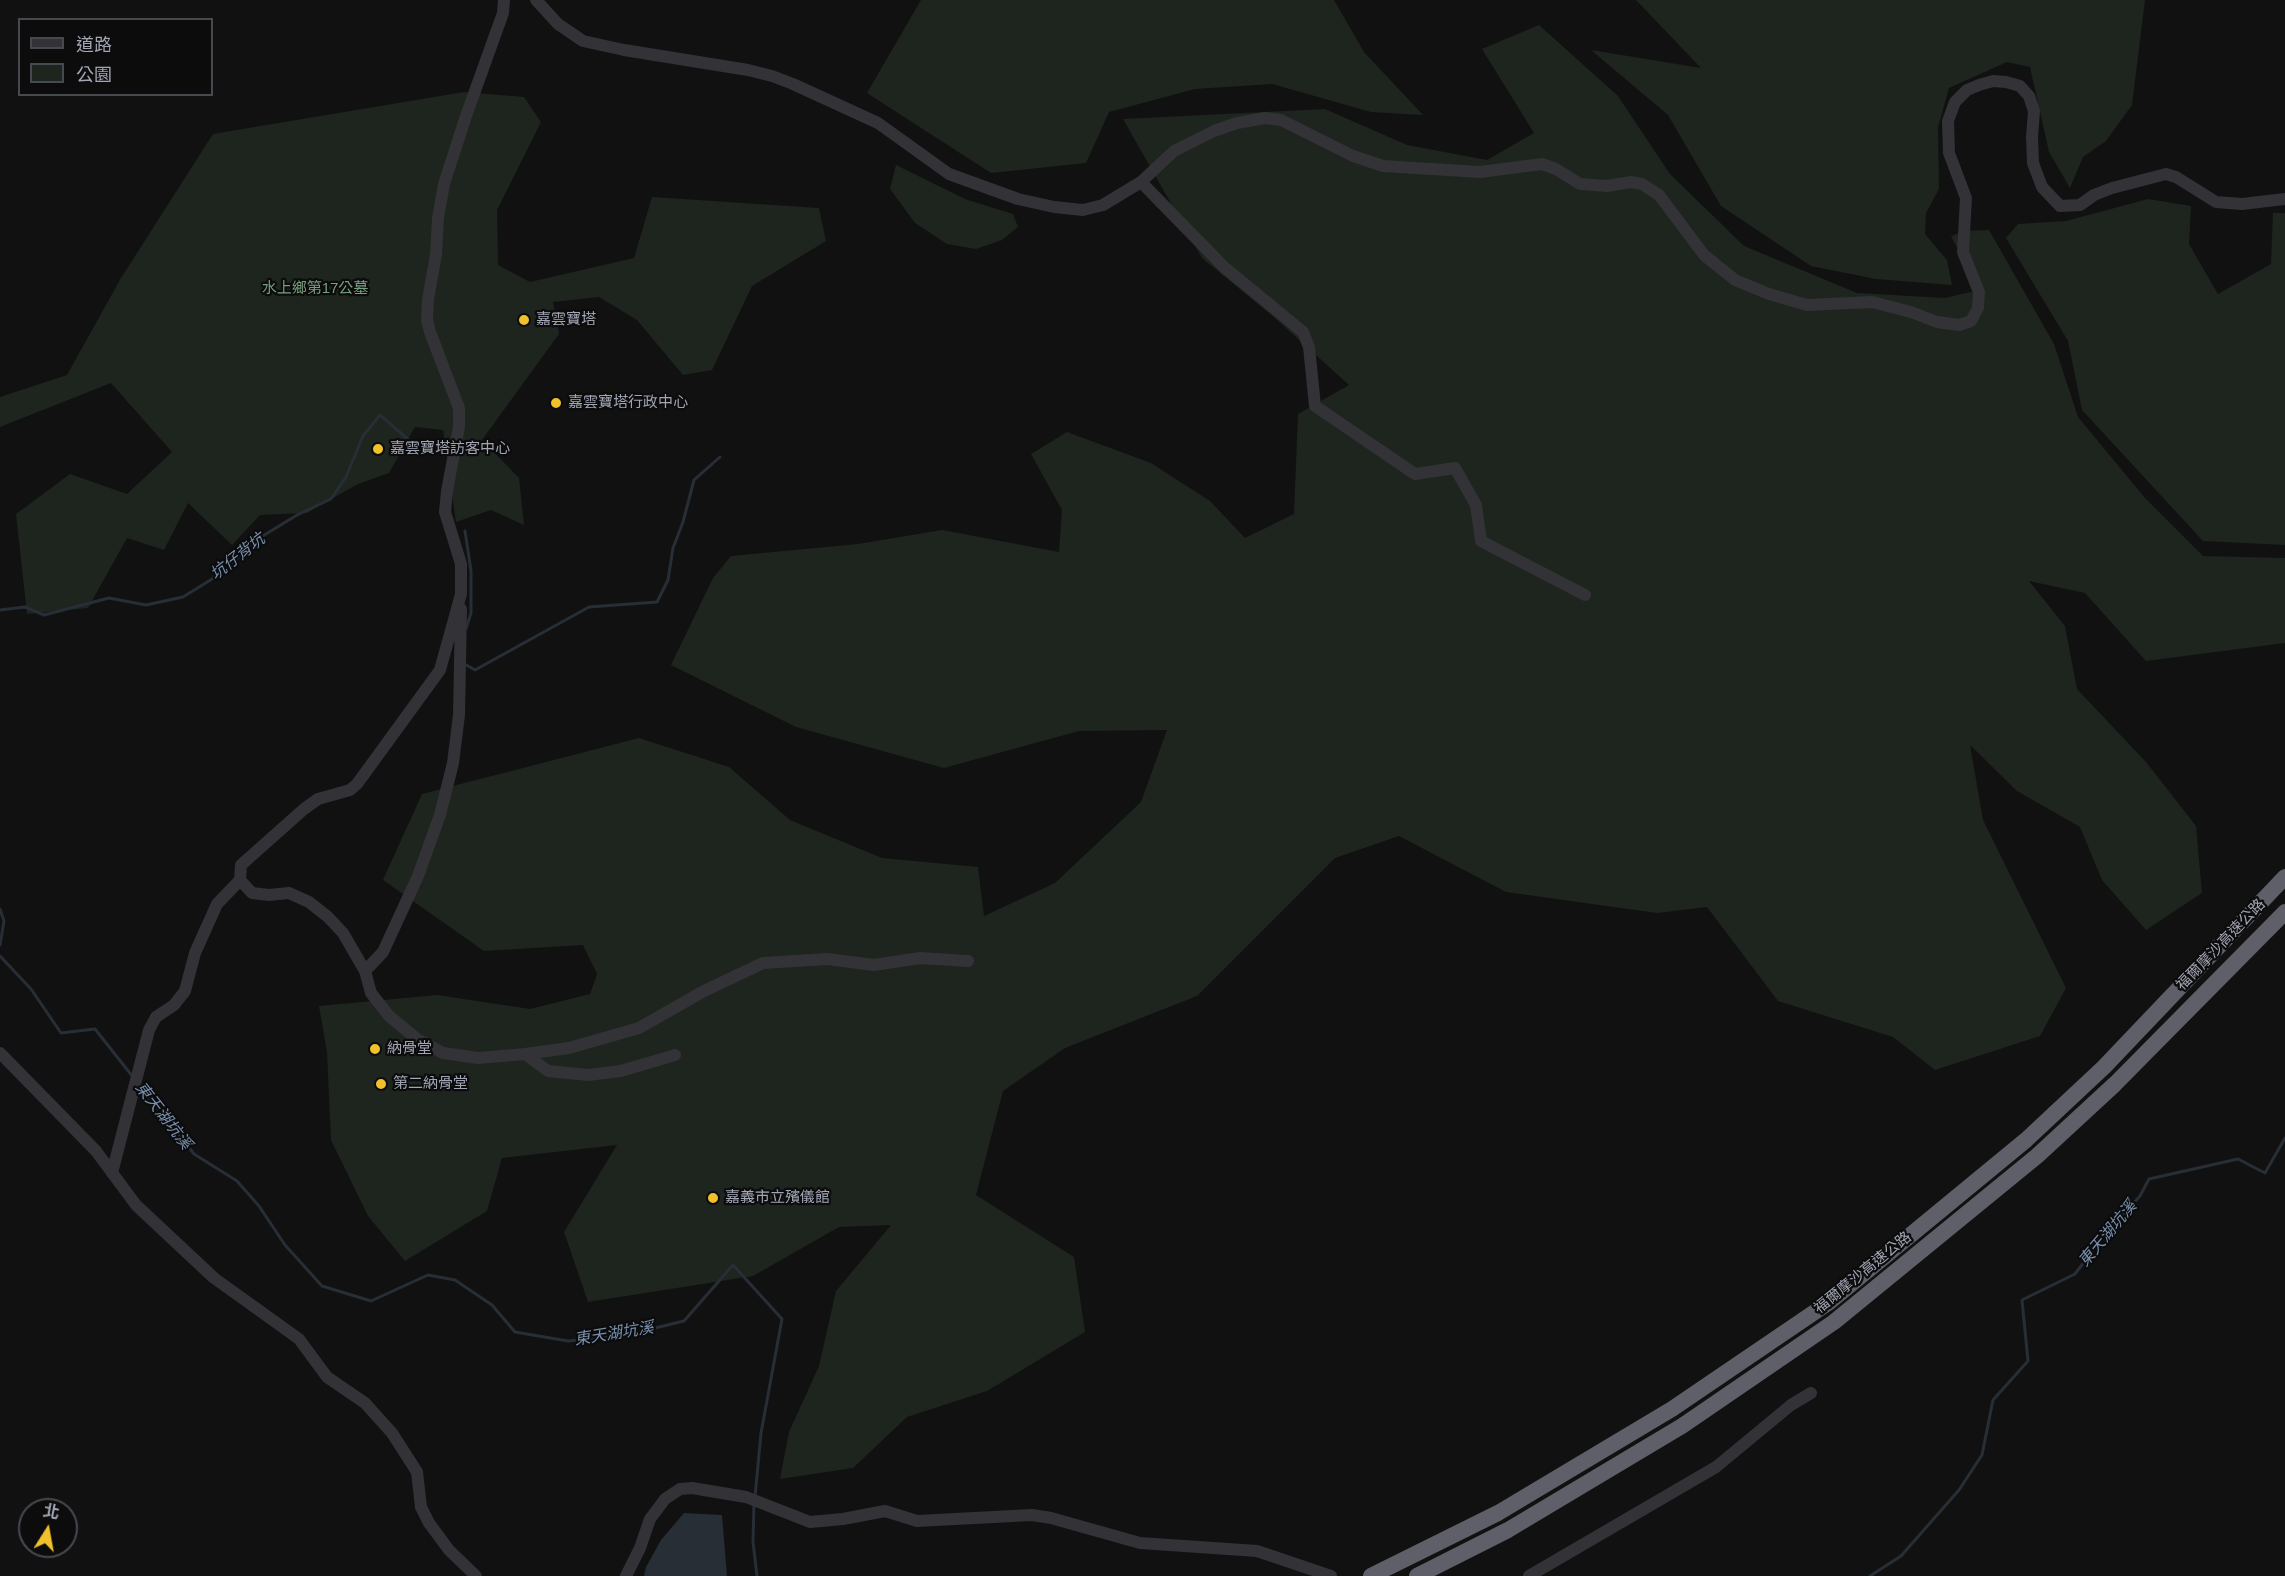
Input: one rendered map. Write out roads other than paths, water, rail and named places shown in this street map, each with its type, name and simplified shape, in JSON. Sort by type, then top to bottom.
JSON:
[{"type":"highway","name":"福爾摩沙高速公路","points":[[1371,1576],[1498,1513],[1631,1434],[1672,1409],[1828,1303],[2026,1140],[2104,1067],[2285,877]]},
{"type":"highway","name":"福爾摩沙高速公路","points":[[1418,1576],[1508,1530],[1682,1426],[1834,1322],[2072,1124],[2115,1084],[2285,912]]},
{"type":"street","points":[[364,971],[383,952],[418,876],[440,815],[453,763],[459,715],[461,594],[460,564],[445,512],[459,427],[459,408],[430,332],[427,320],[428,299],[436,255],[438,218],[444,184],[503,13],[504,0]]},
{"type":"street","points":[[536,0],[558,24],[583,41],[748,70],[793,84],[878,123],[949,174],[1018,199],[1054,207],[1083,210],[1103,205],[1141,182],[1174,151],[1237,123],[1265,118],[1281,120],[1353,156],[1383,166],[1480,172],[1542,164],[1556,169],[1580,184],[1607,186],[1632,182],[1650,187],[1680,220],[1704,255],[1736,280],[1769,294],[1807,305],[1872,302],[1911,312],[1937,322],[1959,325],[1971,321],[1978,308],[1979,292],[1963,252],[1966,198],[1949,153],[1948,121],[1955,102],[1967,90],[1979,85],[1993,81],[2006,82],[2020,86],[2029,96],[2034,111],[2033,164],[2042,188],[2060,206],[2080,205],[2094,195],[2112,188],[2166,174],[2176,177],[2216,202],[2242,204],[2285,199]]},
{"type":"street","points":[[1141,182],[1224,267],[1303,332],[1309,347],[1315,406],[1414,474],[1455,468],[1476,505],[1481,541],[1585,595]]},
{"type":"street","points":[[112,1173],[149,1030],[156,1017],[174,1005],[185,991],[195,952],[217,904],[240,879],[241,866],[304,809],[318,799],[350,789],[357,784],[440,670],[461,594]]},
{"type":"street","points":[[240,879],[252,893],[269,895],[289,893],[309,902],[343,933],[364,971],[371,993],[389,1016],[417,1039],[443,1053],[478,1058],[569,1048],[639,1028],[704,991],[763,963],[827,959],[874,965],[920,958],[969,961]]},
{"type":"street","points":[[0,1053],[96,1151],[136,1205],[206,1270],[299,1339],[327,1377],[365,1403],[385,1425],[417,1472],[421,1507],[429,1523],[449,1550],[476,1576]]},
{"type":"street","points":[[525,1054],[549,1071],[588,1075],[621,1071],[675,1056]]},
{"type":"street","points":[[1529,1576],[1716,1467],[1791,1405],[1811,1393]]},
{"type":"street","points":[[626,1576],[640,1548],[650,1520],[665,1499],[680,1489],[692,1488],[746,1497],[810,1522],[843,1519],[885,1511],[917,1521],[1032,1515],[1051,1518],[1140,1543],[1257,1551],[1331,1576]]},
{"type":"waterway","name":"坑仔背坑","points":[[0,610],[25,607],[44,615],[109,598],[146,605],[183,597],[225,571],[253,542],[297,515],[331,499],[346,477],[363,436],[380,415],[417,447]]},
{"type":"waterway","name":"坑仔背坑","points":[[463,663],[475,670],[589,607],[657,602],[668,580],[673,548],[683,522],[694,480],[720,457]]},
{"type":"waterway","name":"坑仔背坑","points":[[465,531],[471,571],[471,613],[466,629]]},
{"type":"waterway","name":"東天湖坑溪","points":[[0,909],[4,921],[0,945]]},
{"type":"waterway","name":"東天湖坑溪","points":[[0,956],[31,989],[61,1033],[95,1029],[133,1077]]},
{"type":"waterway","name":"東天湖坑溪","points":[[139,1085],[194,1154],[237,1181],[259,1206],[285,1245],[322,1286],[371,1301],[428,1275],[455,1280],[492,1305],[515,1332],[568,1341],[622,1336],[684,1321],[733,1265],[782,1319],[761,1433],[755,1497]]},
{"type":"waterway","name":"東天湖坑溪","points":[[1870,1576],[1901,1556],[1959,1490],[1982,1455],[1993,1400],[2028,1361],[2022,1300],[2075,1274],[2106,1233],[2140,1196],[2149,1179],[2238,1159],[2265,1173],[2285,1138]]},
{"type":"waterway","name":"東天湖坑溪","points":[[754,1503],[753,1542],[757,1576]]},
{"type":"place","name":"嘉雲寶塔","points":[[524,320]]},
{"type":"place","name":"嘉雲寶塔行政中心","points":[[556,403]]},
{"type":"place","name":"嘉雲寶塔訪客中心","points":[[378,449]]},
{"type":"place","name":"納骨堂","points":[[375,1049]]},
{"type":"place","name":"第二納骨堂","points":[[381,1084]]},
{"type":"place","name":"嘉義市立殯儀館","points":[[713,1198]]},
{"type":"park label","name":"水上鄉第17公墓","points":[[315,289]]}]
